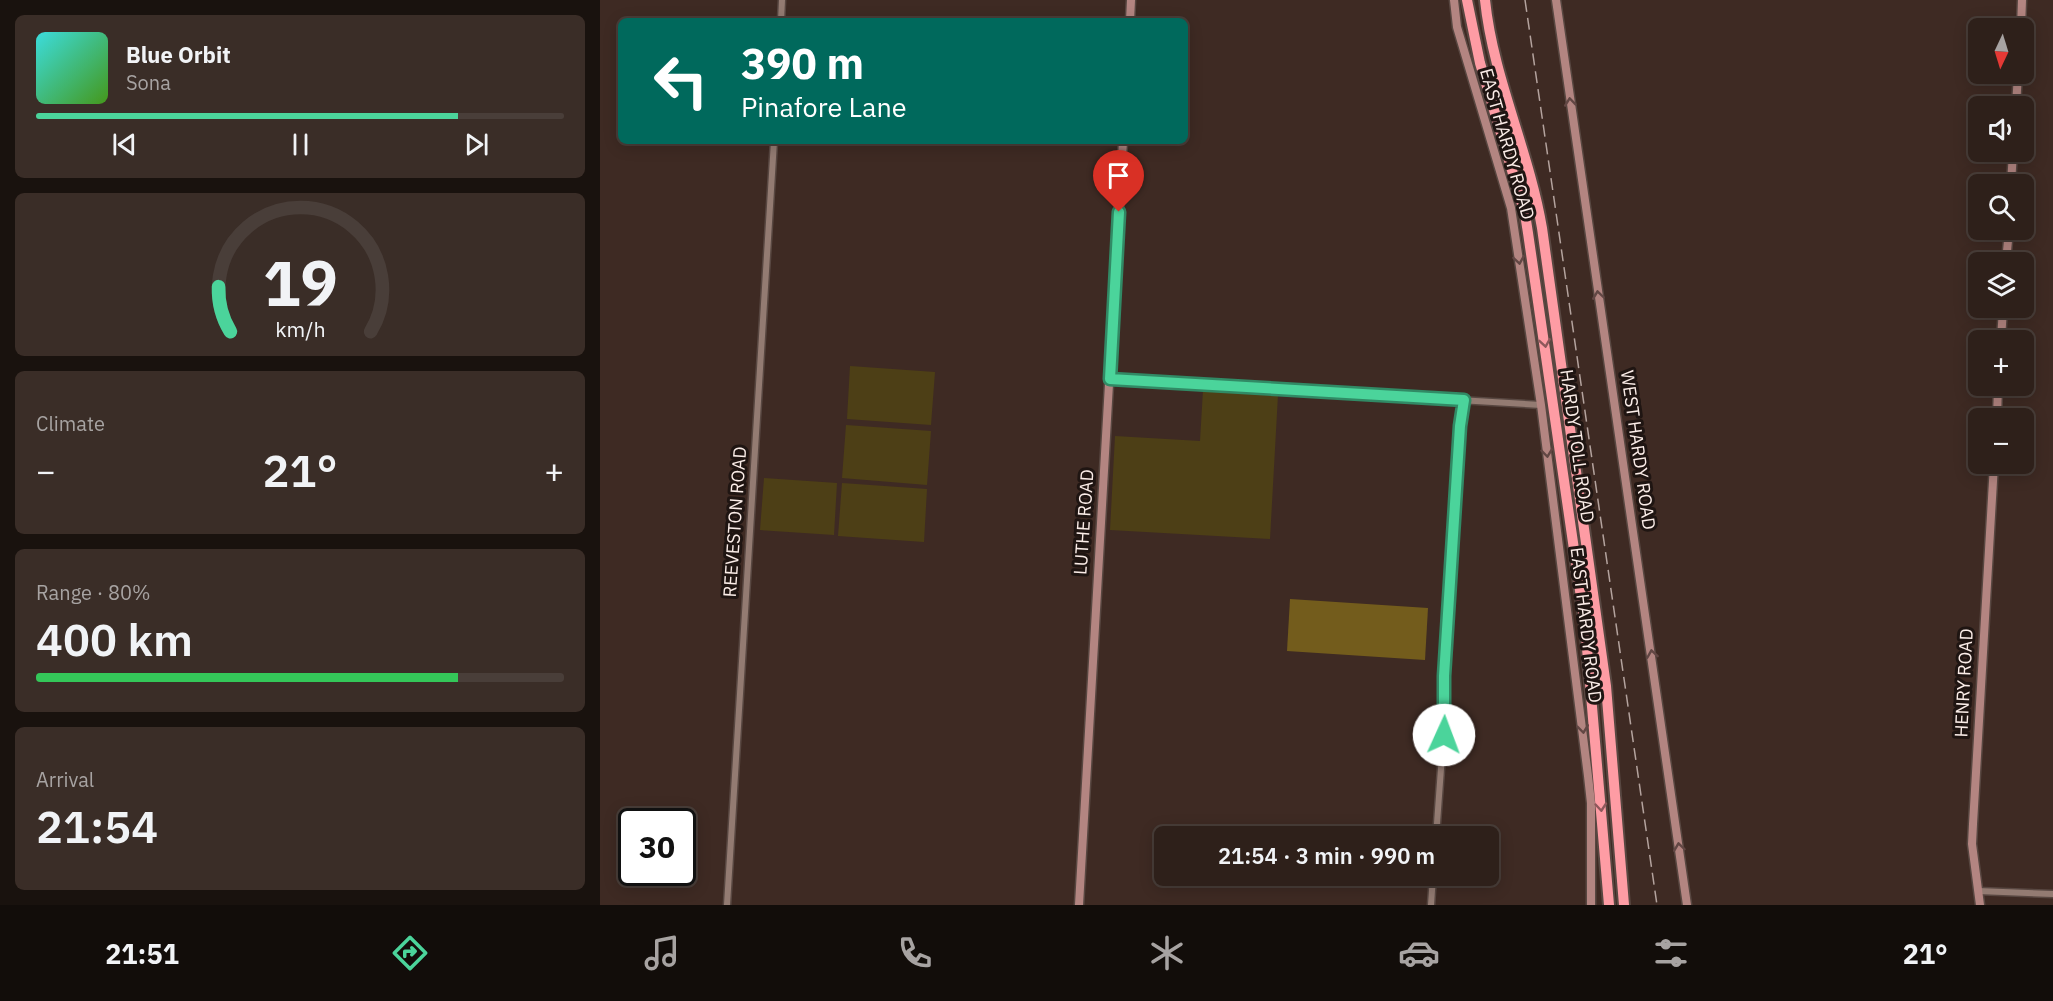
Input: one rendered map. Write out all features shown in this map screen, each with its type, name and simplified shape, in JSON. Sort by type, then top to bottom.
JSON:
[{"type":"highway","name":"HARDY TOLL ROAD","points":[[1467,0],[1480,63],[1520,197],[1528,233],[1586,625],[1609,905]]},
{"type":"highway","name":"HARDY TOLL ROAD","points":[[1485,0],[1497,64],[1534,189],[1542,228],[1606,686],[1624,905]]},
{"type":"main road","points":[[1130,18],[1131,0]]},
{"type":"main road","name":"EAST HARDY ROAD","points":[[1454,0],[1457,27],[1511,208],[1541,405],[1589,785],[1592,905]]},
{"type":"main road","name":"WEST HARDY ROAD","points":[[1556,0],[1687,905]]},
{"type":"main road","points":[[2021,18],[2022,0]]},
{"type":"main road","name":"LUTHE ROAD","points":[[1079,905],[1123,144]]},
{"type":"main road","name":"HENRY ROAD","points":[[1980,905],[1972,844],[1993,474]]},
{"type":"street","points":[[781,18],[782,0]]},
{"type":"street","name":"REEVESTON ROAD","points":[[727,905],[774,144]]},
{"type":"street","points":[[1110,379],[1541,405]]},
{"type":"street","points":[[1437,826],[1445,714],[1446,638],[1460,426],[1464,400]]},
{"type":"street","points":[[1431,905],[1432,886]]},
{"type":"street","points":[[1978,891],[2053,894]]},
{"type":"shaded area","points":[[850,366],[935,372],[931,425],[847,419]]},
{"type":"shaded area","points":[[1203,390],[1278,395],[1270,539],[1110,530],[1115,436],[1200,441]]},
{"type":"shaded area","points":[[846,425],[931,431],[927,485],[842,478]]},
{"type":"shaded area","points":[[764,478],[837,483],[834,535],[760,530]]},
{"type":"shaded area","points":[[842,483],[927,489],[924,542],[838,536]]},
{"type":"shaded area","points":[[1290,599],[1428,608],[1425,660],[1287,651]]},
{"type":"railway","points":[[1525,0],[1657,905]]},
{"type":"route","points":[[1119,212],[1110,379],[1464,400],[1460,426],[1444,676],[1444,735]]}]
